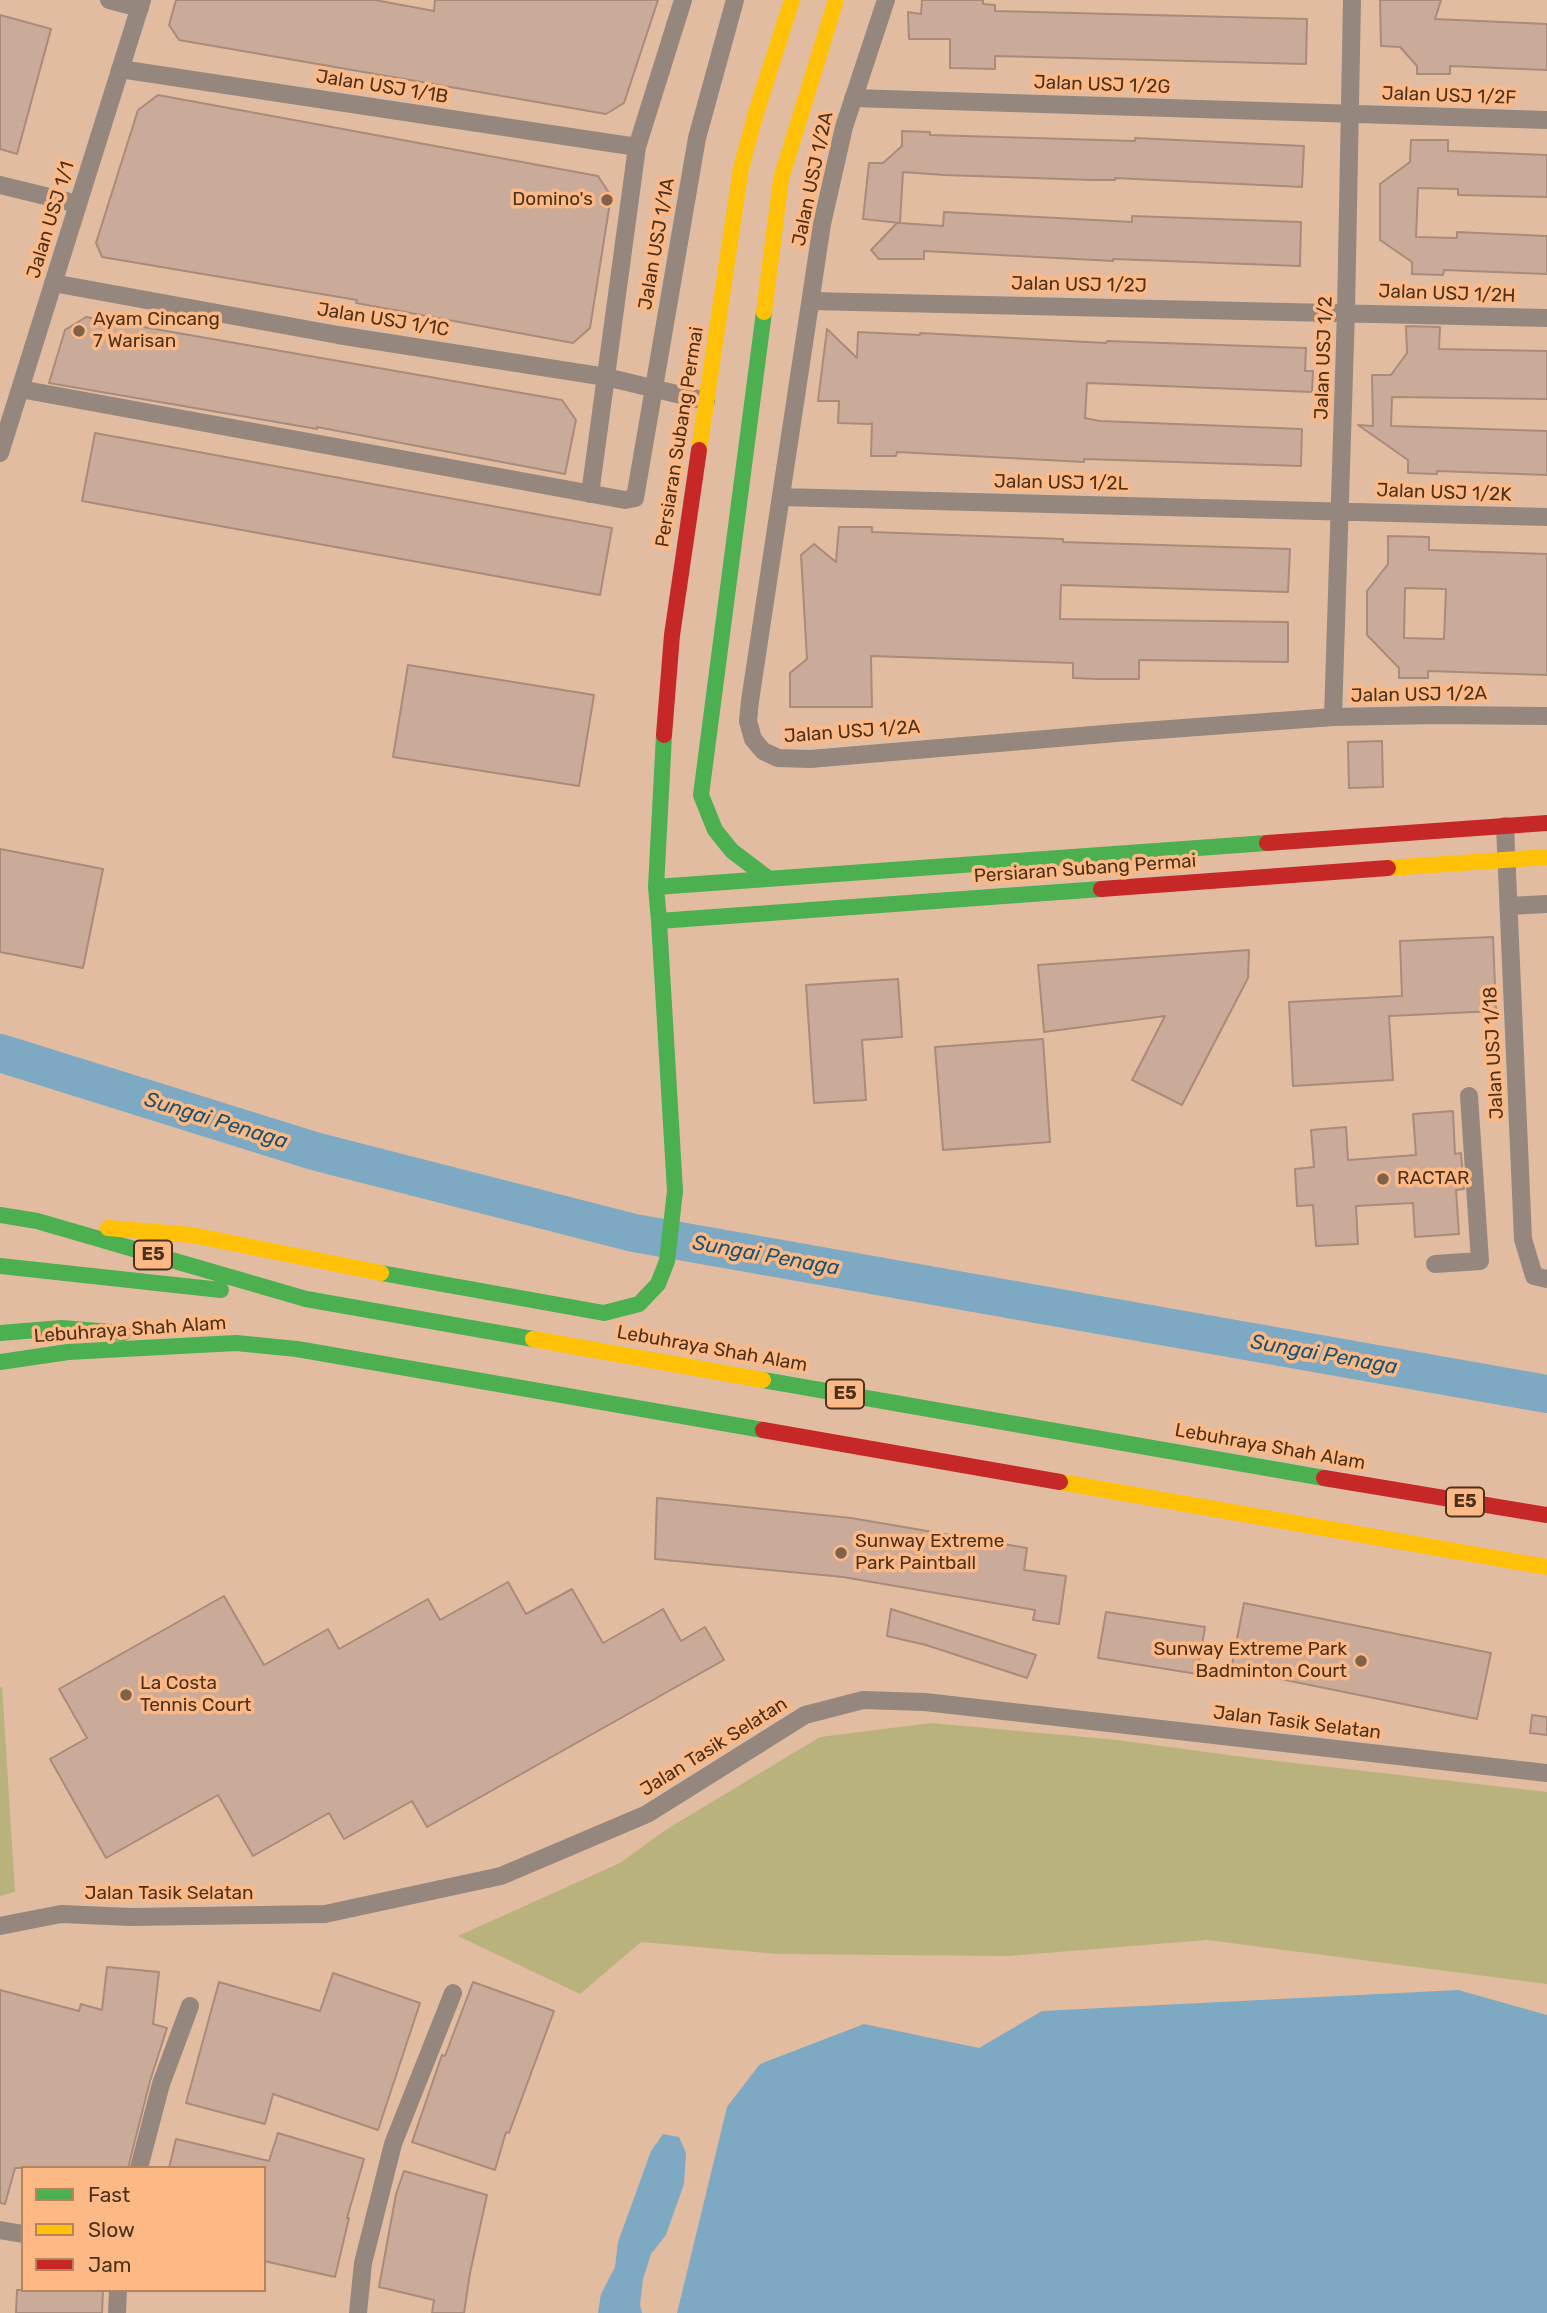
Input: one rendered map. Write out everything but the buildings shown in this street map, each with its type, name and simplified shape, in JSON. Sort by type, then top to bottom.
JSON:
[{"type":"main road","name":"Persiaran Subang Permai","points":[[792,0],[741,168],[672,635],[660,785],[656,887],[659,921],[1547,857]]},
{"type":"main road","points":[[769,879],[732,851],[715,830],[701,795],[781,179],[836,0]]},
{"type":"main road","name":"Persiaran Subang Permai","points":[[656,887],[1547,823]]},
{"type":"main road","points":[[37,1221],[192,1235],[428,1282],[604,1313],[639,1304],[658,1284],[667,1261],[675,1191],[659,921]]},
{"type":"main road","name":"Lebuhraya Shah Alam","points":[[0,1215],[37,1221],[306,1298],[1384,1489],[1547,1515]]},
{"type":"main road","points":[[0,1266],[306,1298]]},
{"type":"main road","points":[[0,1333],[62,1328],[236,1343]]},
{"type":"main road","name":"Lebuhraya Shah Alam","points":[[0,1362],[68,1352],[236,1343],[322,1354],[1547,1567]]},
{"type":"main road","points":[[1384,1489],[1547,1501]]},
{"type":"street","points":[[108,0],[141,4]]},
{"type":"street","points":[[12,397],[590,494],[637,147],[683,0]]},
{"type":"street","name":"Jalan USJ 1/1A","points":[[590,494],[625,500],[635,498],[697,138],[735,0]]},
{"type":"street","name":"Jalan USJ 1/2A","points":[[886,0],[853,98],[829,188],[748,722],[753,739],[763,751],[778,758],[810,758],[1333,717],[1547,716]]},
{"type":"street","name":"Jalan USJ 1/2","points":[[1333,717],[1346,312],[1352,0]]},
{"type":"street","name":"Jalan USJ 1/1","points":[[0,453],[12,397],[53,283],[141,4]]},
{"type":"street","name":"Jalan USJ 1/1B","points":[[120,69],[637,147]]},
{"type":"street","name":"Jalan USJ 1/2G","points":[[853,98],[1349,114]]},
{"type":"street","name":"Jalan USJ 1/2F","points":[[1349,114],[1547,120]]},
{"type":"street","points":[[0,186],[78,204]]},
{"type":"street","name":"Jalan USJ 1/1C","points":[[53,283],[338,335],[606,377],[706,401]]},
{"type":"street","name":"Jalan USJ 1/2J","points":[[811,301],[1346,312]]},
{"type":"street","name":"Jalan USJ 1/2H","points":[[1346,312],[1547,318]]},
{"type":"street","name":"Jalan USJ 1/2L","points":[[781,497],[1340,511]]},
{"type":"street","name":"Jalan USJ 1/2K","points":[[1340,511],[1547,517]]},
{"type":"street","name":"Jalan USJ 1/18","points":[[1505,826],[1523,1239],[1540,1277]]},
{"type":"street","points":[[1508,906],[1547,904]]},
{"type":"street","points":[[1435,1264],[1480,1261],[1469,1096]]},
{"type":"street","name":"Jalan Tasik Selatan","points":[[0,1926],[61,1914],[131,1917],[325,1914],[501,1876],[647,1814],[805,1715],[863,1700],[925,1702],[1547,1773]]},
{"type":"street","points":[[358,2313],[363,2263],[393,2144],[453,1993]]},
{"type":"street","points":[[140,2166],[161,2084],[190,2006]]},
{"type":"street","points":[[0,2230],[21,2234]]},
{"type":"street","points":[[117,2313],[118,2292]]},
{"type":"shaded area","points":[[2,1686],[15,1892],[0,1896],[0,1688]]},
{"type":"shaded area","points":[[931,1723],[1117,1740],[1547,1792],[1547,1984],[1207,1940],[1008,1956],[778,1954],[641,1942],[580,1994],[458,1936],[620,1863],[667,1829],[820,1737]]},
{"type":"water","points":[[1458,1990],[1547,2015],[1547,2313],[677,2313],[727,2107],[760,2064],[864,2024],[979,2048],[1042,2011]]},
{"type":"water","points":[[663,2134],[679,2137],[686,2153],[684,2184],[666,2235],[651,2254],[643,2279],[640,2305],[642,2313],[598,2313],[601,2294],[615,2267],[618,2242],[651,2151]]},
{"type":"waterway","name":"Sungai Penaga","points":[[0,1053],[314,1151],[634,1233],[1547,1394]]},
{"type":"traffic: fast","points":[[764,312],[701,795],[715,830],[732,851],[769,879]]},
{"type":"traffic: fast","points":[[664,735],[656,887],[659,921],[1101,889]]},
{"type":"traffic: fast","points":[[656,887],[1267,843]]},
{"type":"traffic: fast","points":[[381,1273],[604,1313],[639,1304],[658,1284],[667,1261],[675,1191],[659,921]]},
{"type":"traffic: fast","points":[[0,1215],[37,1221],[306,1299],[533,1339]]},
{"type":"traffic: fast","points":[[0,1266],[221,1290]]},
{"type":"traffic: fast","points":[[0,1333],[62,1328],[123,1333]]},
{"type":"traffic: fast","points":[[0,1362],[68,1352],[236,1343],[297,1349],[763,1430]]},
{"type":"traffic: fast","points":[[763,1380],[1324,1478]]},
{"type":"traffic: slow","points":[[699,450],[741,168],[792,0]]},
{"type":"traffic: slow","points":[[764,312],[781,179],[836,0]]},
{"type":"traffic: slow","points":[[1388,868],[1547,857]]},
{"type":"traffic: slow","points":[[108,1228],[192,1235],[381,1273]]},
{"type":"traffic: slow","points":[[533,1339],[763,1380]]},
{"type":"traffic: slow","points":[[1060,1482],[1547,1567]]},
{"type":"traffic: jam","points":[[664,735],[672,635],[699,450]]},
{"type":"traffic: jam","points":[[1267,843],[1547,823]]},
{"type":"traffic: jam","points":[[1101,889],[1388,868]]},
{"type":"traffic: jam","points":[[763,1430],[1060,1482]]},
{"type":"traffic: jam","points":[[1324,1478],[1547,1515]]},
{"type":"place","name":"Domino's","points":[[607,200]]},
{"type":"place","name":"Ayam Cincang 7 Warisan","points":[[79,331]]},
{"type":"place","name":"RACTAR","points":[[1383,1179]]},
{"type":"place","name":"Sunway Extreme Park Paintball","points":[[841,1553]]},
{"type":"place","name":"Sunway Extreme Park Badminton Court","points":[[1361,1661]]},
{"type":"place","name":"La Costa Tennis Court","points":[[126,1695]]}]
